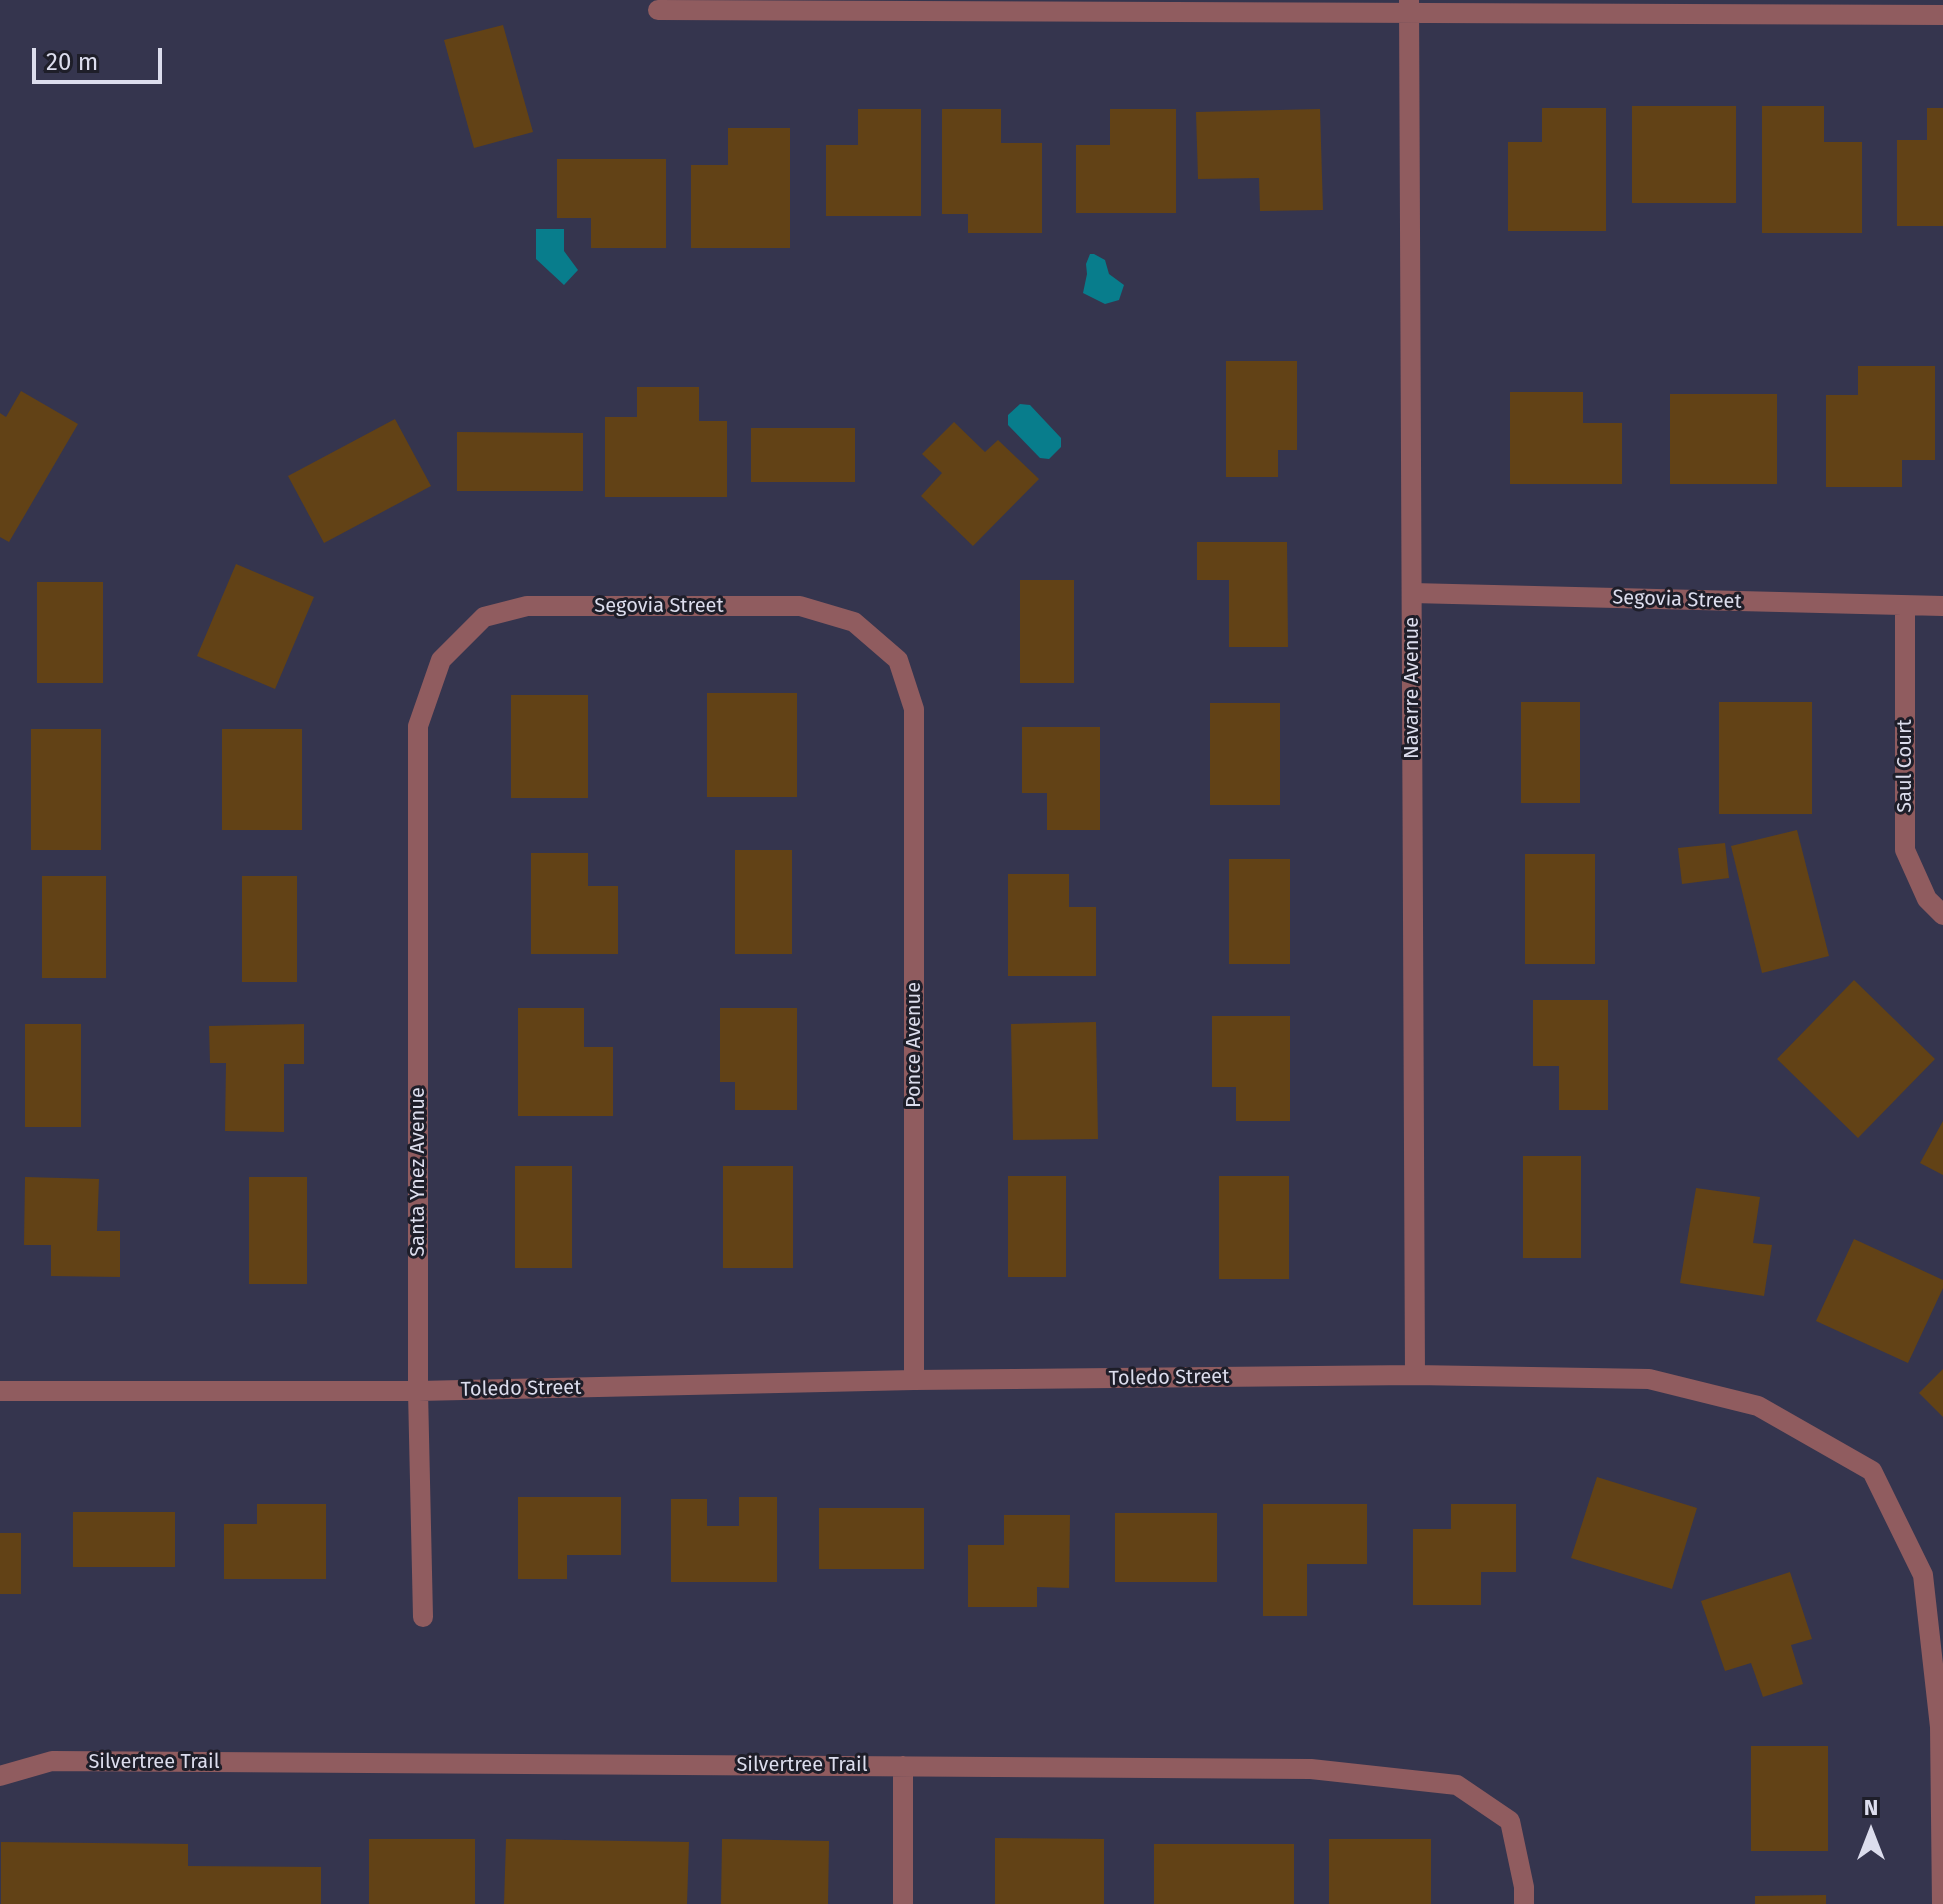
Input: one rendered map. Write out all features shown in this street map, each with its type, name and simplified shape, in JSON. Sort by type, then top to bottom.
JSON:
[{"type":"street","points":[[658,10],[1409,7],[1943,15]]},
{"type":"street","name":"Navarre Avenue","points":[[1409,7],[1415,1375]]},
{"type":"street","name":"Segovia Street","points":[[1412,593],[1943,606]]},
{"type":"street","name":"Segovia Street","points":[[418,726],[441,660],[484,617],[527,606],[800,606],[854,622],[898,660],[914,709]]},
{"type":"street","name":"Saul Court","points":[[1905,606],[1905,850],[1927,899],[1943,915]]},
{"type":"street","name":"Ponce Avenue","points":[[914,709],[914,1380]]},
{"type":"street","name":"Santa Ynez Avenue","points":[[418,726],[418,1391],[423,1617]]},
{"type":"street","name":"Toledo Street","points":[[0,1391],[418,1391],[914,1380],[1415,1375],[1649,1379],[1758,1406],[1872,1471],[1923,1575],[1940,1727],[1942,1904]]},
{"type":"street","name":"Silvertree Trail","points":[[0,1776],[52,1761],[1311,1769],[1457,1785],[1510,1821],[1524,1887],[1524,1904]]},
{"type":"street","points":[[903,1766],[903,1904]]},
{"type":"shaded area","points":[[536,229],[564,229],[564,251],[578,270],[564,285],[536,259]]},
{"type":"shaded area","points":[[1090,254],[1105,260],[1109,274],[1124,285],[1119,300],[1105,304],[1083,293]]},
{"type":"shaded area","points":[[1020,404],[1030,405],[1061,438],[1061,447],[1049,459],[1040,458],[1008,425],[1008,415]]},
{"type":"building","points":[[503,25],[533,132],[474,148],[444,40]]},
{"type":"building","points":[[1632,106],[1736,106],[1736,203],[1632,203]]},
{"type":"building","points":[[1762,106],[1824,106],[1824,142],[1862,142],[1862,233],[1762,233]]},
{"type":"building","points":[[1542,108],[1606,108],[1606,231],[1508,231],[1508,142],[1542,142]]},
{"type":"building","points":[[1927,108],[1943,108],[1943,226],[1897,226],[1897,140],[1927,140]]},
{"type":"building","points":[[858,109],[921,109],[921,216],[826,216],[826,145],[858,145]]},
{"type":"building","points":[[942,109],[1001,109],[1001,143],[1042,143],[1042,233],[968,233],[968,214],[942,214]]},
{"type":"building","points":[[1110,109],[1176,109],[1176,213],[1076,213],[1076,145],[1110,145]]},
{"type":"building","points":[[1320,109],[1323,210],[1260,211],[1259,178],[1198,179],[1196,112]]},
{"type":"building","points":[[728,128],[790,128],[790,248],[691,248],[691,165],[728,165]]},
{"type":"building","points":[[557,159],[666,159],[666,248],[591,248],[591,218],[557,218]]},
{"type":"building","points":[[1226,361],[1297,361],[1297,450],[1278,450],[1278,477],[1226,477]]},
{"type":"building","points":[[1858,366],[1935,366],[1935,460],[1902,460],[1902,487],[1826,487],[1826,395],[1858,395]]},
{"type":"building","points":[[637,387],[699,387],[699,421],[727,421],[727,497],[605,497],[605,417],[637,417]]},
{"type":"building","points":[[21,391],[78,424],[9,542],[0,537],[0,413],[6,417]]},
{"type":"building","points":[[1510,392],[1583,392],[1583,423],[1622,423],[1622,484],[1510,484]]},
{"type":"building","points":[[1670,394],[1777,394],[1777,484],[1670,484]]},
{"type":"building","points":[[395,419],[431,486],[324,543],[288,476]]},
{"type":"building","points":[[954,422],[985,452],[998,440],[1039,479],[973,546],[921,496],[942,473],[922,454]]},
{"type":"building","points":[[751,428],[855,428],[855,482],[751,482]]},
{"type":"building","points":[[457,432],[583,433],[583,491],[457,491]]},
{"type":"building","points":[[1197,542],[1287,542],[1288,647],[1229,647],[1229,580],[1197,580]]},
{"type":"building","points":[[236,564],[314,597],[275,689],[197,656]]},
{"type":"building","points":[[1020,580],[1074,580],[1074,683],[1020,683]]},
{"type":"building","points":[[37,582],[103,582],[103,683],[37,683]]},
{"type":"building","points":[[707,693],[797,693],[797,797],[707,797]]},
{"type":"building","points":[[511,695],[588,695],[588,798],[511,798]]},
{"type":"building","points":[[1521,702],[1580,702],[1580,803],[1521,803]]},
{"type":"building","points":[[1719,702],[1812,702],[1812,814],[1719,814]]},
{"type":"building","points":[[1210,703],[1280,703],[1280,805],[1210,805]]},
{"type":"building","points":[[1022,727],[1100,727],[1100,830],[1047,830],[1047,793],[1022,793]]},
{"type":"building","points":[[31,729],[101,729],[101,850],[31,850]]},
{"type":"building","points":[[222,729],[302,729],[302,830],[222,830]]},
{"type":"building","points":[[1797,830],[1829,956],[1762,973],[1731,846]]},
{"type":"building","points":[[1725,843],[1729,878],[1682,884],[1678,848]]},
{"type":"building","points":[[735,850],[792,850],[792,954],[735,954]]},
{"type":"building","points":[[531,853],[588,853],[588,886],[618,886],[618,954],[531,954]]},
{"type":"building","points":[[1525,854],[1595,854],[1595,964],[1525,964]]},
{"type":"building","points":[[1229,859],[1290,859],[1290,964],[1229,964]]},
{"type":"building","points":[[1008,874],[1069,874],[1069,907],[1096,907],[1096,976],[1008,976]]},
{"type":"building","points":[[42,876],[106,876],[106,978],[42,978]]},
{"type":"building","points":[[242,876],[297,876],[297,982],[242,982]]},
{"type":"building","points":[[1854,980],[1935,1059],[1858,1138],[1777,1059]]},
{"type":"building","points":[[1533,1000],[1608,1000],[1608,1110],[1559,1110],[1559,1066],[1533,1066]]},
{"type":"building","points":[[518,1008],[584,1008],[584,1047],[613,1047],[613,1116],[518,1116]]},
{"type":"building","points":[[720,1008],[797,1008],[797,1110],[735,1110],[735,1082],[720,1082]]},
{"type":"building","points":[[1212,1016],[1290,1016],[1290,1121],[1236,1121],[1236,1087],[1212,1087]]},
{"type":"building","points":[[1096,1022],[1098,1139],[1013,1140],[1011,1024]]},
{"type":"building","points":[[25,1024],[81,1024],[81,1127],[25,1127]]},
{"type":"building","points":[[304,1024],[304,1064],[284,1064],[284,1132],[225,1131],[226,1063],[210,1063],[209,1026]]},
{"type":"building","points":[[1943,1121],[1943,1175],[1920,1163]]},
{"type":"building","points":[[1523,1156],[1581,1156],[1581,1258],[1523,1258]]},
{"type":"building","points":[[515,1166],[572,1166],[572,1268],[515,1268]]},
{"type":"building","points":[[723,1166],[793,1166],[793,1268],[723,1268]]},
{"type":"building","points":[[1008,1176],[1066,1176],[1066,1277],[1008,1277]]},
{"type":"building","points":[[1219,1176],[1289,1176],[1289,1279],[1219,1279]]},
{"type":"building","points":[[25,1177],[99,1179],[97,1231],[120,1231],[120,1277],[51,1276],[51,1245],[24,1245]]},
{"type":"building","points":[[249,1177],[307,1177],[307,1284],[249,1284]]},
{"type":"building","points":[[1696,1188],[1760,1197],[1753,1243],[1772,1245],[1764,1296],[1680,1283]]},
{"type":"building","points":[[1854,1239],[1943,1280],[1943,1288],[1908,1363],[1816,1321]]},
{"type":"building","points":[[1943,1369],[1943,1417],[1919,1393]]},
{"type":"building","points":[[1597,1477],[1697,1508],[1672,1589],[1571,1558]]},
{"type":"building","points":[[518,1497],[621,1497],[621,1555],[567,1555],[567,1579],[518,1579]]},
{"type":"building","points":[[739,1497],[777,1497],[777,1582],[671,1582],[671,1499],[707,1499],[707,1526],[739,1526]]},
{"type":"building","points":[[257,1504],[326,1504],[326,1579],[224,1579],[224,1524],[257,1524]]},
{"type":"building","points":[[1263,1504],[1367,1504],[1367,1564],[1307,1564],[1307,1616],[1263,1616]]},
{"type":"building","points":[[1451,1504],[1516,1504],[1516,1572],[1481,1572],[1481,1605],[1413,1605],[1413,1529],[1451,1529]]},
{"type":"building","points":[[819,1508],[924,1508],[924,1569],[819,1569]]},
{"type":"building","points":[[73,1512],[175,1512],[175,1567],[73,1567]]},
{"type":"building","points":[[1115,1513],[1217,1513],[1217,1582],[1115,1582]]},
{"type":"building","points":[[1004,1515],[1070,1515],[1069,1588],[1037,1587],[1037,1607],[968,1607],[968,1545],[1004,1545]]},
{"type":"building","points":[[0,1533],[21,1533],[21,1594],[0,1594]]},
{"type":"building","points":[[1790,1572],[1812,1639],[1791,1645],[1803,1684],[1763,1697],[1751,1663],[1725,1671],[1701,1601]]},
{"type":"building","points":[[1751,1746],[1828,1746],[1828,1851],[1751,1851]]},
{"type":"building","points":[[995,1838],[1104,1839],[1104,1904],[995,1904]]},
{"type":"building","points":[[369,1839],[475,1839],[475,1904],[369,1904]]},
{"type":"building","points":[[506,1839],[689,1842],[687,1904],[504,1904]]},
{"type":"building","points":[[722,1839],[829,1841],[828,1904],[721,1904]]},
{"type":"building","points":[[1329,1839],[1431,1839],[1431,1904],[1329,1904]]},
{"type":"building","points":[[1,1842],[188,1844],[188,1866],[321,1867],[321,1904],[1,1904]]},
{"type":"building","points":[[1154,1844],[1294,1844],[1294,1904],[1154,1904]]},
{"type":"building","points":[[1826,1895],[1826,1904],[1755,1904],[1755,1896]]}]
